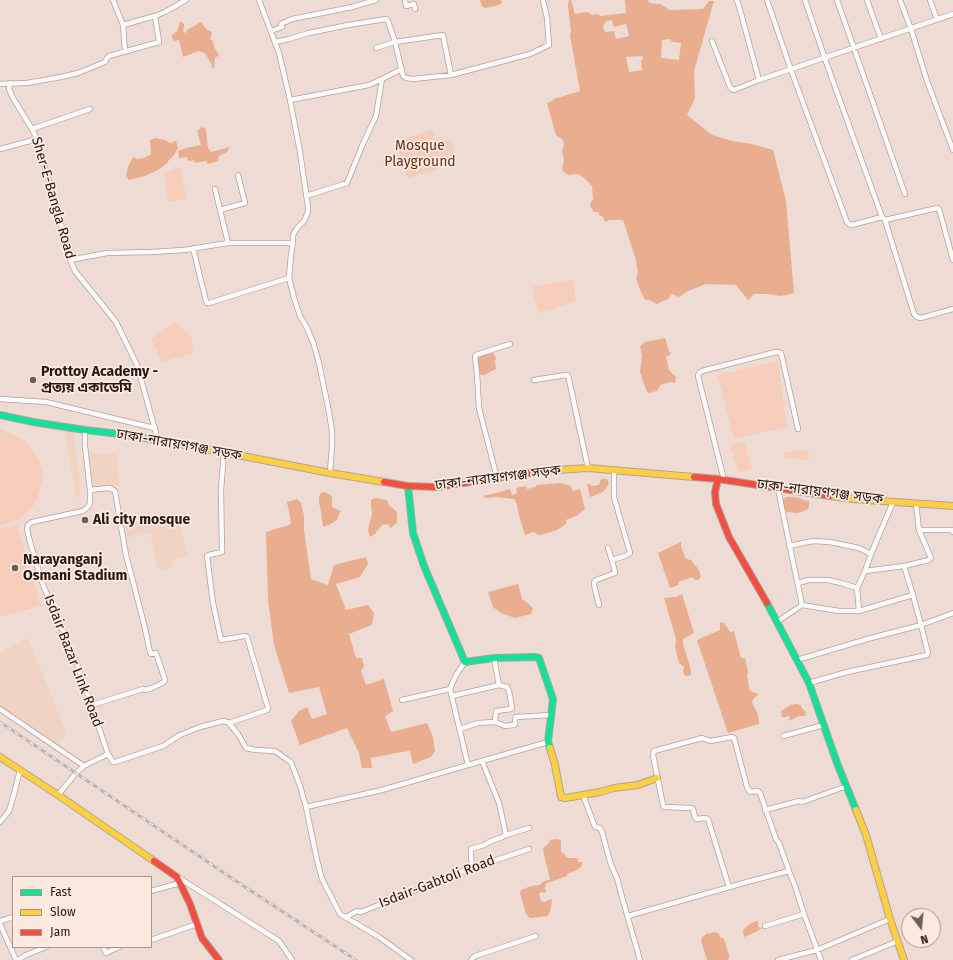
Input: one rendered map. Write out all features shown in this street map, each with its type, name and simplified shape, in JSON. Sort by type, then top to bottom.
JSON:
[{"type":"main road","name":"ঢাকা-নারায়ণগঞ্জ সড়ক","points":[[0,415],[32,422],[158,440],[330,473],[408,486],[437,487],[542,471],[588,468],[721,479],[853,499],[953,506]]},
{"type":"main road","points":[[721,479],[715,492],[716,504],[723,523],[743,563],[758,587],[809,683],[866,835],[890,919],[904,960]]},
{"type":"main road","points":[[408,486],[414,533],[424,566],[465,662],[494,658],[539,658],[553,699],[548,742],[561,797],[583,795],[614,788],[638,785],[657,778]]},
{"type":"main road","points":[[0,757],[175,876],[190,904],[202,938],[218,958]]},
{"type":"street","points":[[113,0],[123,25],[125,51]]},
{"type":"street","points":[[123,25],[155,16],[186,0]]},
{"type":"street","points":[[261,0],[279,53],[300,152],[308,207],[304,221],[293,235],[293,243],[290,254],[289,278],[300,316],[313,342],[319,363],[332,432],[330,473]]},
{"type":"street","points":[[271,31],[282,27],[281,24],[292,19],[352,7],[376,0]]},
{"type":"street","points":[[405,0],[406,6],[414,4],[416,9]]},
{"type":"street","points":[[275,42],[348,24],[387,19],[395,42],[403,76],[413,79],[452,75],[530,54],[548,46],[550,43],[543,0]]},
{"type":"street","points":[[736,0],[760,80]]},
{"type":"street","points":[[767,0],[847,222],[852,225],[937,208],[939,209],[953,260]]},
{"type":"street","points":[[805,0],[825,59],[884,219],[914,314],[921,318],[953,309]]},
{"type":"street","points":[[836,0],[905,194]]},
{"type":"street","points":[[867,0],[881,39]]},
{"type":"street","points":[[900,0],[953,150]]},
{"type":"street","points":[[930,0],[937,20]]},
{"type":"street","points":[[712,41],[732,89],[734,90],[953,14]]},
{"type":"street","points":[[0,84],[27,83],[78,73],[105,62],[109,56],[160,41],[155,16]]},
{"type":"street","points":[[376,48],[395,42],[443,35],[452,75]]},
{"type":"street","points":[[290,100],[368,85],[402,69]]},
{"type":"street","points":[[306,196],[347,184],[376,116],[382,79]]},
{"type":"street","name":"Sher-E-Bangla Road","points":[[10,84],[9,89],[13,98],[37,139],[62,224],[70,260],[75,271],[116,322],[137,365],[158,440]]},
{"type":"street","points":[[32,129],[90,109]]},
{"type":"street","points":[[0,149],[37,139]]},
{"type":"street","points":[[220,210],[245,203],[238,175]]},
{"type":"street","points":[[215,189],[228,243]]},
{"type":"street","points":[[70,260],[107,253],[151,252],[228,243],[293,243]]},
{"type":"street","points":[[193,248],[207,303],[289,278]]},
{"type":"street","points":[[497,478],[479,408],[475,357],[476,355],[510,344]]},
{"type":"street","points":[[721,479],[698,373],[776,352],[781,353],[798,429]]},
{"type":"street","points":[[534,380],[568,375],[588,468]]},
{"type":"street","points":[[0,398],[46,402],[154,428]]},
{"type":"street","name":"Isdair Bazar Link Road","points":[[85,430],[86,457],[90,490],[90,502],[88,507],[83,511],[32,522],[28,525],[27,529],[43,585],[77,664],[108,754]]},
{"type":"street","points":[[224,452],[221,490],[222,552],[207,556],[213,603],[221,640],[245,636],[247,637],[268,708],[267,710],[229,723]]},
{"type":"street","points":[[612,560],[630,553],[614,497],[614,470]]},
{"type":"street","points":[[90,490],[108,488],[114,491],[126,555],[150,652],[151,654],[156,653],[165,680],[152,688],[145,690],[143,689],[92,705]]},
{"type":"street","points":[[778,488],[802,605]]},
{"type":"street","points":[[859,611],[857,588],[865,572],[893,502]]},
{"type":"street","points":[[865,572],[904,566],[929,560],[931,558],[919,530],[916,503]]},
{"type":"street","points":[[919,530],[952,530],[953,532]]},
{"type":"street","points":[[789,546],[813,541],[830,542],[859,548],[871,554]]},
{"type":"street","points":[[598,605],[594,582],[615,573],[608,548]]},
{"type":"street","points":[[809,683],[847,672],[927,655],[928,653],[914,596],[904,566]]},
{"type":"street","points":[[798,583],[810,580],[828,580],[857,588]]},
{"type":"street","points":[[777,622],[802,605],[839,611],[859,611],[914,596]]},
{"type":"street","points":[[797,660],[953,613]]},
{"type":"street","points":[[494,658],[499,684]]},
{"type":"street","points":[[465,662],[456,675],[450,689],[468,765]]},
{"type":"street","points":[[452,696],[499,684],[506,687],[509,691],[512,710],[496,711],[495,722]]},
{"type":"street","points":[[402,700],[450,689]]},
{"type":"street","points":[[0,709],[84,766]]},
{"type":"street","points":[[460,729],[478,723],[495,722],[505,726],[514,725],[516,717],[551,715]]},
{"type":"street","points":[[58,795],[76,773],[84,766],[108,754],[113,762],[115,762],[164,746],[180,735],[200,727],[223,721],[229,723],[238,734],[246,748],[275,751],[291,762],[306,808],[322,879],[340,914],[379,937],[411,960]]},
{"type":"street","points":[[783,736],[824,725]]},
{"type":"street","points":[[730,887],[708,819],[696,819],[694,817],[693,809],[691,808],[664,807],[657,778],[653,755],[654,751],[702,738],[710,741],[732,737],[734,738],[747,787],[750,792],[758,791],[760,793],[776,839],[779,842],[788,871],[796,886],[804,914],[821,960]]},
{"type":"street","points":[[306,808],[382,790],[548,742]]},
{"type":"street","points":[[482,761],[499,803],[506,835]]},
{"type":"street","points":[[0,822],[9,811],[20,770]]},
{"type":"street","points":[[766,810],[799,801],[802,802],[847,786]]},
{"type":"street","points":[[583,795],[595,827],[600,828],[602,832],[611,865],[617,878],[640,960]]},
{"type":"street","points":[[473,868],[471,849],[506,835],[529,828]]},
{"type":"street","name":"Isdair-Gabtoli Road","points":[[346,917],[357,911],[361,912],[473,868],[529,849]]},
{"type":"street","points":[[628,916],[788,871]]},
{"type":"street","points":[[175,876],[279,941],[292,960]]},
{"type":"street","points":[[152,891],[180,883]]},
{"type":"street","points":[[765,926],[804,914]]},
{"type":"street","points":[[0,921],[12,916]]},
{"type":"street","points":[[778,960],[817,950],[890,919]]},
{"type":"street","points":[[0,924],[17,960],[44,948]]},
{"type":"street","points":[[152,940],[197,924]]},
{"type":"street","points":[[472,960],[474,956],[536,936]]},
{"type":"street","points":[[852,960],[898,941]]},
{"type":"street","points":[[104,948],[106,953],[118,948]]},
{"type":"street","points":[[211,960],[218,958]]},
{"type":"shaded area","points":[[480,0],[501,0],[502,2],[501,4],[485,8],[482,6]]},
{"type":"shaded area","points":[[569,0],[571,0],[575,14],[587,12],[592,15],[598,14],[601,16],[626,13],[625,0],[648,0],[649,3],[661,4],[669,10],[703,9],[709,1],[714,1],[694,71],[695,98],[687,115],[712,135],[773,150],[786,201],[794,293],[780,296],[754,294],[748,300],[736,285],[706,284],[688,291],[679,297],[672,294],[668,299],[657,304],[650,300],[645,300],[636,278],[638,272],[636,260],[623,220],[609,220],[605,222],[603,217],[599,215],[599,212],[594,212],[591,208],[590,203],[593,200],[592,186],[579,174],[568,175],[562,170],[564,160],[562,150],[564,145],[563,140],[556,135],[547,103],[554,99],[580,91],[570,35]],"holes":[[[612,20],[614,27],[626,24],[629,36],[616,39],[614,31],[605,32],[603,27],[606,21]],[[670,39],[672,42],[681,43],[679,60],[661,58],[662,40]],[[642,56],[642,70],[629,72],[626,57]]]},
{"type":"shaded area","points":[[180,21],[184,24],[184,33],[201,22],[206,29],[212,32],[210,39],[213,41],[214,47],[219,55],[215,58],[214,68],[212,68],[212,65],[205,53],[199,51],[183,57],[179,40],[174,41],[172,37],[174,33],[177,32]]},
{"type":"shaded area","points":[[202,127],[206,129],[208,148],[211,152],[230,147],[227,152],[219,156],[218,161],[208,164],[206,161],[195,163],[193,160],[188,161],[187,157],[179,158],[178,151],[201,145],[197,131]]},
{"type":"shaded area","points":[[155,138],[165,140],[170,143],[176,141],[178,148],[174,155],[158,170],[145,176],[129,180],[126,175],[133,157],[137,159],[144,158],[151,154],[150,140]]},
{"type":"shaded area","points":[[665,338],[671,354],[666,357],[669,370],[676,377],[675,383],[671,382],[660,385],[657,391],[648,393],[640,372],[642,356],[640,346],[645,342]]},
{"type":"shaded area","points":[[493,353],[496,358],[496,369],[481,375],[478,370],[478,356]]},
{"type":"shaded area","points":[[64,428],[74,429],[75,448],[81,486],[80,495],[76,499]]},
{"type":"shaded area","points":[[87,453],[118,453],[119,485],[93,486]]},
{"type":"shaded area","points":[[601,479],[607,479],[609,483],[607,487],[603,492],[590,497],[587,484],[592,486],[599,485]]},
{"type":"shaded area","points":[[561,483],[571,486],[573,491],[580,489],[585,509],[578,515],[566,520],[566,524],[557,530],[539,535],[533,532],[525,535],[517,504],[514,499],[497,497],[486,498],[483,496],[510,489],[512,495],[517,493],[516,488],[526,486],[527,489],[536,487],[536,485]]},
{"type":"shaded area","points":[[322,492],[332,496],[332,507],[341,511],[337,520],[323,527],[319,502],[319,496]]},
{"type":"shaded area","points":[[786,497],[800,498],[809,501],[808,509],[797,513],[787,512],[781,503]]},
{"type":"shaded area","points":[[375,498],[387,500],[389,505],[397,512],[397,522],[391,528],[388,524],[382,525],[375,534],[370,537],[368,530],[372,514],[371,500]]},
{"type":"shaded area","points":[[297,499],[301,503],[304,515],[304,530],[311,579],[328,585],[334,565],[366,557],[368,564],[360,577],[336,584],[346,610],[368,605],[374,613],[372,625],[349,634],[356,658],[362,658],[364,666],[361,671],[366,685],[384,679],[393,711],[385,716],[391,732],[427,723],[433,737],[435,751],[431,757],[413,764],[410,751],[396,753],[371,758],[372,768],[362,768],[359,753],[347,728],[300,745],[291,721],[299,711],[307,707],[312,719],[327,714],[319,687],[289,693],[274,645],[268,600],[266,532],[289,525],[291,523],[287,502]]},
{"type":"shaded area","points":[[178,514],[187,556],[172,560],[173,568],[158,570],[150,533],[127,538],[125,525]]},
{"type":"shaded area","points":[[681,542],[681,547],[686,559],[691,560],[699,570],[701,577],[698,580],[695,580],[693,577],[678,582],[679,585],[670,588],[658,553]]},
{"type":"shaded area","points":[[518,584],[522,599],[533,609],[531,614],[515,618],[501,613],[493,607],[488,592]]},
{"type":"shaded area","points":[[682,594],[694,633],[683,639],[683,644],[691,670],[691,675],[687,676],[684,675],[684,667],[679,663],[675,647],[676,639],[664,598],[675,597]]},
{"type":"shaded area","points":[[720,622],[724,623],[730,632],[734,631],[741,658],[745,658],[750,691],[759,694],[752,702],[758,715],[759,724],[728,733],[697,640],[720,630]]},
{"type":"shaded area","points":[[28,638],[67,734],[58,745],[0,705],[0,652]]},
{"type":"shaded area","points":[[790,705],[801,705],[806,712],[805,716],[799,716],[789,721],[790,716],[782,717],[781,711]]},
{"type":"shaded area","points":[[550,840],[561,840],[561,851],[568,858],[578,859],[578,862],[582,862],[582,866],[567,874],[567,876],[547,883],[545,887],[546,892],[539,893],[541,901],[544,902],[552,899],[548,916],[530,918],[526,914],[520,893],[521,890],[531,886],[540,885],[541,883],[550,879],[543,850]]},
{"type":"shaded area","points":[[756,921],[758,922],[758,927],[762,928],[744,937],[743,930]]},
{"type":"shaded area","points":[[708,933],[718,933],[720,937],[724,939],[729,959],[707,960],[701,941],[702,937]]},
{"type":"green space","name":"Mosque Playground","points":[[432,130],[435,139],[453,141],[454,160],[434,171],[407,178],[396,141]]},
{"type":"green space","points":[[180,167],[187,200],[168,201],[164,173]]},
{"type":"green space","points":[[573,279],[576,302],[538,313],[532,287]]},
{"type":"green space","points":[[175,322],[191,336],[194,353],[162,362],[151,339]]},
{"type":"green space","points":[[778,361],[787,427],[734,439],[718,375]]},
{"type":"green space","points":[[0,429],[26,441],[38,458],[43,477],[38,498],[31,509],[20,519],[3,525],[0,525]]},
{"type":"green space","points":[[744,441],[752,469],[738,473],[730,445]]},
{"type":"green space","points":[[808,450],[809,460],[784,458],[784,452]]},
{"type":"green space","name":"Narayanganj Osmani Stadium","points":[[17,525],[41,606],[0,617],[0,529]]},
{"type":"railway","points":[[0,722],[356,960]]},
{"type":"traffic: fast","points":[[0,415],[33,422],[181,444]]},
{"type":"traffic: fast","points":[[408,486],[413,533],[424,566],[465,662],[494,658],[539,658],[553,699],[548,742],[550,748]]},
{"type":"traffic: fast","points":[[767,603],[809,683],[837,763],[856,810]]},
{"type":"traffic: slow","points":[[181,444],[384,482]]},
{"type":"traffic: slow","points":[[529,473],[588,468],[694,477]]},
{"type":"traffic: slow","points":[[830,496],[953,506]]},
{"type":"traffic: slow","points":[[550,748],[561,797],[565,798],[614,788],[638,785],[657,778]]},
{"type":"traffic: slow","points":[[0,757],[154,861]]},
{"type":"traffic: slow","points":[[856,810],[866,835],[890,919],[904,960]]},
{"type":"traffic: jam","points":[[384,482],[408,486],[437,487],[529,473]]},
{"type":"traffic: jam","points":[[694,477],[718,479],[830,496]]},
{"type":"traffic: jam","points":[[718,479],[715,492],[716,504],[729,537],[767,603]]},
{"type":"traffic: jam","points":[[154,861],[177,877],[190,904],[202,938],[219,960]]},
{"type":"place","name":"Prottoy Academy - প্রত্যয় একাডেমি","points":[[33,380]]},
{"type":"place","name":"Ali city mosque","points":[[85,520]]},
{"type":"place","name":"Narayanganj Osmani Stadium","points":[[15,568]]}]
